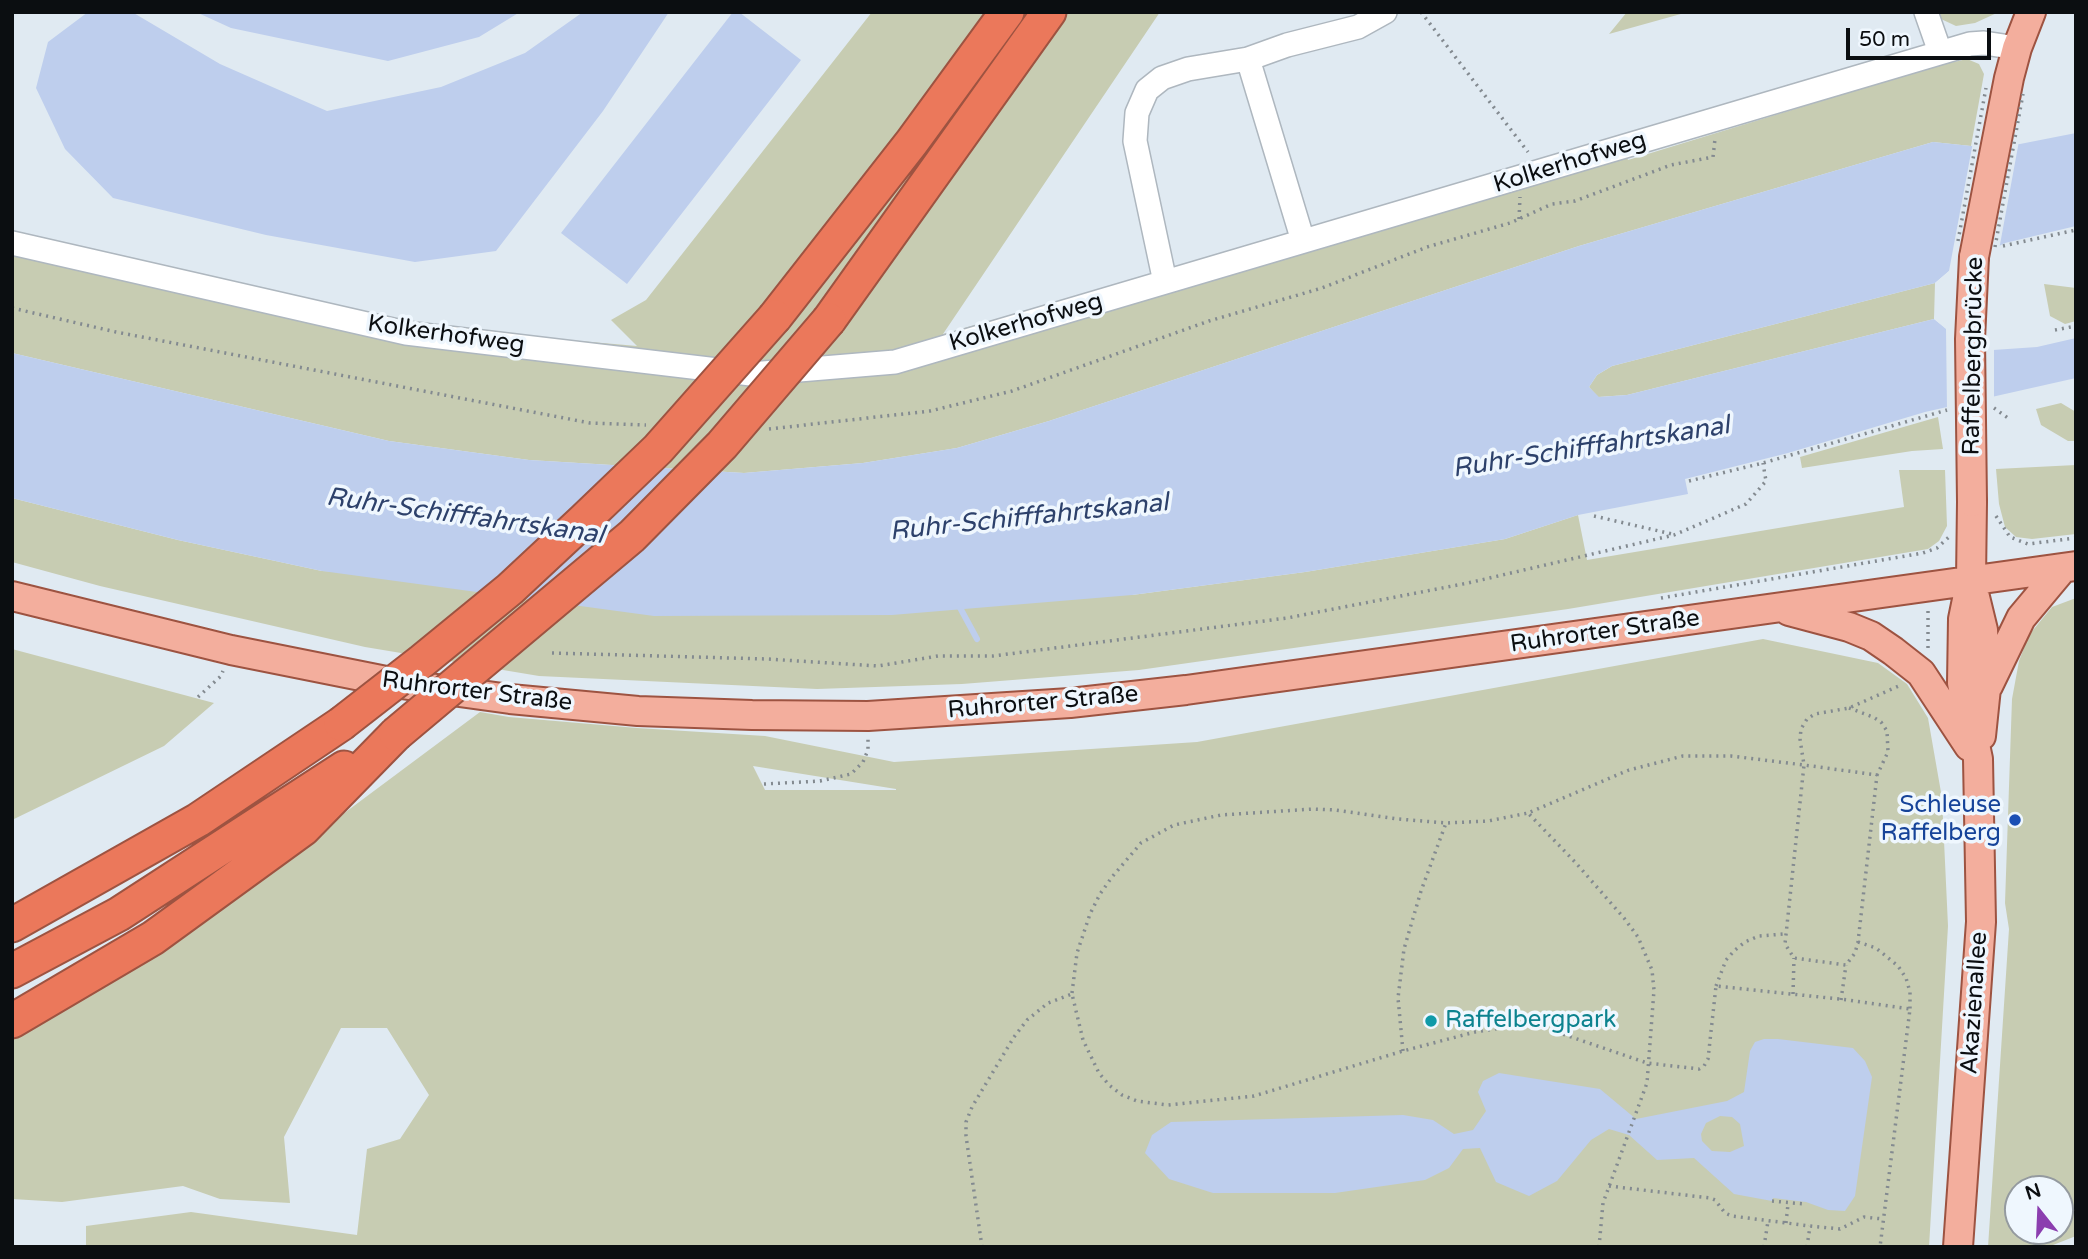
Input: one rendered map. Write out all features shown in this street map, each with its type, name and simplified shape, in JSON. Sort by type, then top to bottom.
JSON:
[{"type":"highway","points":[[12,925],[198,820],[341,724],[481,613],[584,520],[658,449],[775,317],[912,142],[1007,12]]},
{"type":"highway","points":[[12,1021],[153,938],[303,829],[396,734],[632,536],[722,445],[829,320],[1049,12]]},
{"type":"highway","points":[[12,971],[119,914],[396,734]]},
{"type":"main road","name":"Raffelbergbrücke","points":[[1971,580],[1983,507],[1970,339],[1974,257],[2017,48],[2031,12]]},
{"type":"main road","name":"Ruhrorter Straße","points":[[12,597],[231,650],[401,684],[510,699],[638,711],[868,716],[1070,703],[1186,690],[2069,567]]},
{"type":"main road","points":[[1986,688],[2021,618],[2069,567]]},
{"type":"main road","name":"Akazienallee","points":[[1958,1247],[1981,922],[1978,760],[1986,688],[1982,617],[1971,580]]},
{"type":"main road","name":"Akazienallee","points":[[1971,580],[1964,619],[1962,683],[1978,760]]},
{"type":"main road","points":[[1773,607],[1826,620],[1871,636],[1921,673],[1978,760]]},
{"type":"street","points":[[1165,282],[1135,141],[1137,113],[1147,90],[1161,78],[1188,69],[1248,59],[1287,45],[1359,27],[1385,12]]},
{"type":"street","points":[[1926,12],[1940,52]]},
{"type":"street","name":"Kolkerhofweg","points":[[12,243],[406,333],[751,374],[894,362],[1940,52],[1984,43],[2017,48]]},
{"type":"street","points":[[1248,59],[1303,241]]},
{"type":"path","points":[[1421,12],[1542,171]]},
{"type":"path","points":[[758,430],[930,411],[1013,391],[1209,321],[1322,288],[1427,247],[1510,223],[1552,204],[1575,201],[1671,165],[1713,157],[1716,119]]},
{"type":"path","points":[[2003,246],[2076,230]]},
{"type":"path","points":[[12,308],[116,332],[577,420],[646,425]]},
{"type":"path","points":[[2055,330],[2076,326]]},
{"type":"path","points":[[1987,402],[2008,418]]},
{"type":"path","points":[[1689,481],[1954,409]]},
{"type":"path","points":[[552,653],[768,659],[878,666],[938,656],[993,656],[1287,618],[1468,583],[1674,535],[1746,504],[1766,481],[1763,463]]},
{"type":"path","points":[[1983,507],[2010,537],[2028,544],[2076,538]]},
{"type":"path","points":[[1594,516],[1674,535]]},
{"type":"path","points":[[1654,599],[1923,553],[1937,548],[1950,536],[1952,526]]},
{"type":"path","points":[[1793,994],[1794,958],[1785,944],[1784,934],[1804,765],[1801,729],[1807,719],[1825,711],[1849,708],[1921,673],[1927,660],[1930,622],[1923,553]]},
{"type":"path","points":[[198,697],[221,676],[231,650]]},
{"type":"path","points":[[1841,1000],[1846,965],[1855,953],[1858,942],[1877,775],[1888,752],[1887,731],[1881,722],[1849,708]]},
{"type":"path","points":[[764,784],[820,781],[851,774],[863,762],[868,750],[868,716]]},
{"type":"path","points":[[1784,934],[1759,936],[1745,942],[1726,960],[1716,986],[1708,1059],[1704,1066],[1690,1069],[1647,1063],[1545,1028],[1520,1025],[1475,1032],[1403,1051],[1254,1096],[1191,1104],[1144,1102],[1122,1095],[1099,1073],[1083,1040],[1072,994],[1077,953],[1100,894],[1130,855],[1156,833],[1194,820],[1221,815],[1313,809],[1446,823],[1488,821],[1528,813],[1629,770],[1683,756],[1720,755],[1877,775]]},
{"type":"path","points":[[1528,813],[1576,862],[1624,918],[1646,953],[1652,970],[1654,989],[1647,1083],[1609,1186],[1600,1221],[1599,1247]]},
{"type":"path","points":[[1403,1051],[1398,998],[1404,949],[1421,891],[1446,823]]},
{"type":"path","points":[[1858,942],[1876,948],[1898,966],[1906,978],[1910,992],[1880,1247]]},
{"type":"path","points":[[1794,958],[1846,965]]},
{"type":"path","points":[[1716,986],[1910,1009]]},
{"type":"path","points":[[982,1247],[966,1122],[983,1089],[1027,1020],[1048,1003],[1072,994]]},
{"type":"path","points":[[1609,1186],[1710,1198],[1715,1200],[1725,1213],[1810,1226],[1840,1228],[1864,1217],[1884,1219]]},
{"type":"path","points":[[1772,1201],[1804,1205]]},
{"type":"path","points":[[1786,1223],[1788,1203]]},
{"type":"path","points":[[1764,1247],[1768,1220]]},
{"type":"path","points":[[1807,1247],[1810,1226]]},
{"type":"path","points":[[1745,1247],[1752,1247]]},
{"type":"green space","points":[[872,12],[1160,12],[943,334],[1513,174],[1621,138],[1628,160],[1932,67],[1967,59],[1979,64],[1984,74],[1971,146],[1933,142],[1579,246],[1049,421],[957,448],[863,463],[744,473],[529,460],[389,441],[12,353],[12,236],[408,326],[637,346],[611,320],[646,300]]},
{"type":"green space","points":[[1627,12],[1688,12],[1609,34]]},
{"type":"green space","points":[[1939,12],[1999,12],[1975,23],[1956,26],[1941,19]]},
{"type":"green space","points":[[1935,283],[1934,319],[1627,395],[1598,397],[1589,387],[1597,375],[1612,366]]},
{"type":"green space","points":[[2044,284],[2076,288],[2076,321],[2065,324],[2050,316]]},
{"type":"green space","points":[[2061,403],[2076,412],[2076,441],[2068,441],[2041,425],[2036,409]]},
{"type":"green space","points":[[1938,417],[1943,449],[1912,451],[1802,468],[1800,457]]},
{"type":"green space","points":[[2076,465],[2076,534],[2032,539],[2016,537],[2005,527],[1999,504],[1996,469]]},
{"type":"green space","points":[[1899,470],[1945,470],[1947,526],[1939,541],[1928,549],[1568,609],[1139,670],[962,684],[817,689],[539,676],[365,647],[100,586],[12,562],[12,498],[178,540],[322,571],[1132,595],[1305,572],[1505,539],[1578,515],[1587,560],[1904,507]]},
{"type":"green space","points":[[2076,598],[2076,1236],[2074,1237],[2074,1175],[2004,1175],[2004,1245],[2053,1245],[1988,1247],[2009,929],[2005,903],[2012,699],[2019,661],[2029,635],[2052,607]]},
{"type":"green space","points":[[1763,639],[1878,663],[1907,684],[1928,718],[1942,798],[1948,926],[1929,1247],[86,1247],[86,1226],[191,1212],[357,1235],[367,1149],[400,1139],[429,1095],[387,1028],[341,1028],[284,1137],[290,1203],[220,1199],[183,1186],[62,1202],[12,1199],[12,1030],[147,960],[480,712],[637,728],[765,736],[894,762],[1197,742]],"holes":[[[753,766],[896,789],[765,790]]]},
{"type":"green space","points":[[12,649],[214,703],[164,746],[12,820]]},
{"type":"water","points":[[88,12],[132,12],[220,64],[327,111],[441,87],[525,53],[583,12],[669,12],[603,111],[496,251],[415,262],[266,235],[113,198],[65,149],[36,88],[48,42]]},
{"type":"water","points":[[196,12],[520,12],[479,37],[388,61],[231,28]]},
{"type":"water","points":[[733,12],[739,12],[801,60],[627,284],[561,233]]},
{"type":"water","name":"Ruhr-Schifffahrtskanal","points":[[2076,133],[2076,226],[2005,243],[1949,271],[1935,283],[1612,366],[1597,375],[1589,387],[1599,397],[1627,395],[1934,319],[1947,329],[1993,350],[2037,347],[2076,338],[2076,378],[1925,412],[1788,453],[1685,479],[1688,494],[1578,515],[1505,539],[1305,572],[1132,595],[892,615],[654,616],[322,571],[178,540],[12,498],[12,353],[389,441],[529,460],[744,473],[863,463],[957,448],[1049,421],[1579,246],[1933,142],[1971,146],[2020,144]]},
{"type":"water","points":[[1778,1039],[1853,1048],[1865,1061],[1872,1077],[1855,1196],[1845,1211],[1828,1210],[1806,1202],[1773,1198],[1772,1201],[1734,1194],[1694,1158],[1657,1160],[1629,1135],[1609,1129],[1591,1140],[1557,1181],[1529,1196],[1496,1182],[1480,1148],[1463,1149],[1449,1168],[1425,1180],[1335,1193],[1213,1193],[1169,1179],[1145,1153],[1152,1135],[1171,1122],[1403,1115],[1433,1120],[1454,1134],[1473,1130],[1486,1111],[1478,1092],[1483,1081],[1499,1073],[1600,1089],[1636,1119],[1727,1101],[1744,1092],[1750,1051],[1755,1042]],"holes":[[[1720,1116],[1732,1117],[1740,1124],[1744,1146],[1730,1152],[1712,1151],[1702,1141],[1701,1134],[1706,1123]]]},
{"type":"pier","points":[[2019,141],[1999,250],[1951,274],[1935,286],[1949,271],[1973,142]]},
{"type":"pier","points":[[1934,316],[1948,326],[1994,346],[1994,399],[1947,410],[1946,329]]},
{"type":"waterway","points":[[958,604],[977,639]]},
{"type":"place","name":"Schleuse Raffelberg","points":[[2015,820]]},
{"type":"place","name":"Raffelbergpark","points":[[1431,1021]]}]
